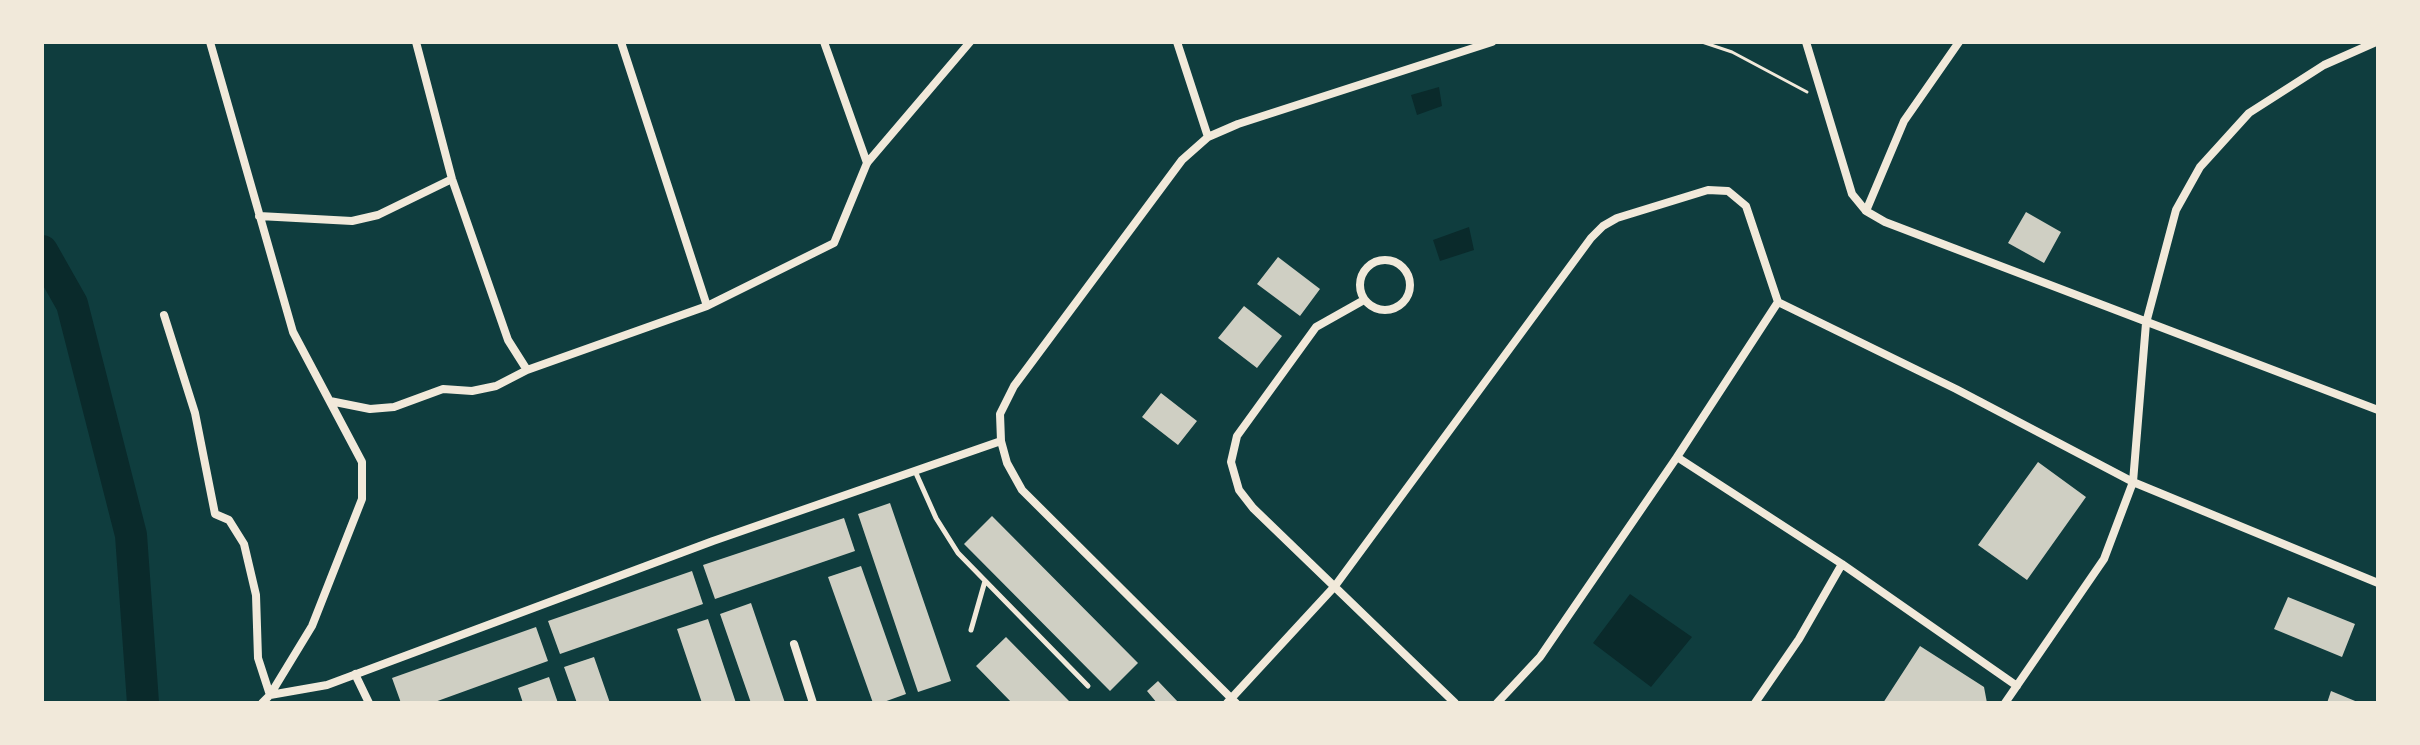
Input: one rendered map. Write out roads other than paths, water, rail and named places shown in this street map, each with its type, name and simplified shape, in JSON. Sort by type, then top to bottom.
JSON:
[{"type":"street","points":[[210,42],[293,332],[362,462],[362,499],[312,626],[262,703]]},
{"type":"street","points":[[416,42],[452,179],[508,340],[527,370]]},
{"type":"street","points":[[621,42],[707,306]]},
{"type":"street","points":[[824,42],[867,163]]},
{"type":"street","points":[[330,401],[370,409],[394,407],[443,389],[472,391],[496,386],[527,370],[707,306],[834,243],[867,163],[970,42]]},
{"type":"street","points":[[1177,42],[1208,137]]},
{"type":"street","points":[[1492,42],[1238,124],[1208,137],[1182,160],[1014,386],[1000,414],[1001,441],[1007,463],[1022,490],[1231,702],[1335,586],[1591,238],[1617,218],[1708,190],[1728,191],[1746,206],[1778,302],[1956,389],[2133,482],[2378,583]]},
{"type":"street","points":[[1806,42],[1852,194],[1866,211],[1885,222],[2378,410]]},
{"type":"street","points":[[1866,211],[1904,121],[1959,42]]},
{"type":"street","points":[[2005,703],[2104,559],[2133,482],[2146,323],[2176,210],[2200,167],[2249,113],[2324,65],[2376,42]]},
{"type":"street","points":[[259,216],[352,221],[378,215],[452,179]]},
{"type":"street","points":[[1383,260],[1396,262],[1406,271],[1410,283],[1408,296],[1399,306],[1387,311],[1374,308],[1364,300],[1359,288],[1362,275],[1370,265],[1383,260]]},
{"type":"street","points":[[1364,300],[1316,327],[1237,436],[1231,462],[1239,490],[1253,508],[1455,703]]},
{"type":"street","points":[[1497,703],[1540,657],[1677,457],[1778,302]]},
{"type":"street","points":[[164,315],[195,413],[215,514],[229,520],[244,544],[256,595],[258,658],[270,695]]},
{"type":"street","points":[[270,695],[327,685],[698,546],[1001,441]]},
{"type":"street","points":[[1677,457],[1842,564],[2017,686]]},
{"type":"street","points":[[1755,703],[1799,639],[1842,564]]},
{"type":"street","points":[[794,644],[813,703]]},
{"type":"street","points":[[355,674],[369,703]]},
{"type":"lane","points":[[915,471],[943,530],[958,553],[1088,686]]},
{"type":"lane","points":[[971,630],[985,580]]},
{"type":"water","points":[[1439,87],[1442,106],[1417,115],[1411,95]]},
{"type":"water","points":[[1469,227],[1474,250],[1440,261],[1433,240]]},
{"type":"water","points":[[1630,594],[1692,637],[1651,687],[1593,643]]},
{"type":"waterway","points":[[42,251],[72,304],[131,535],[143,703]]}]
